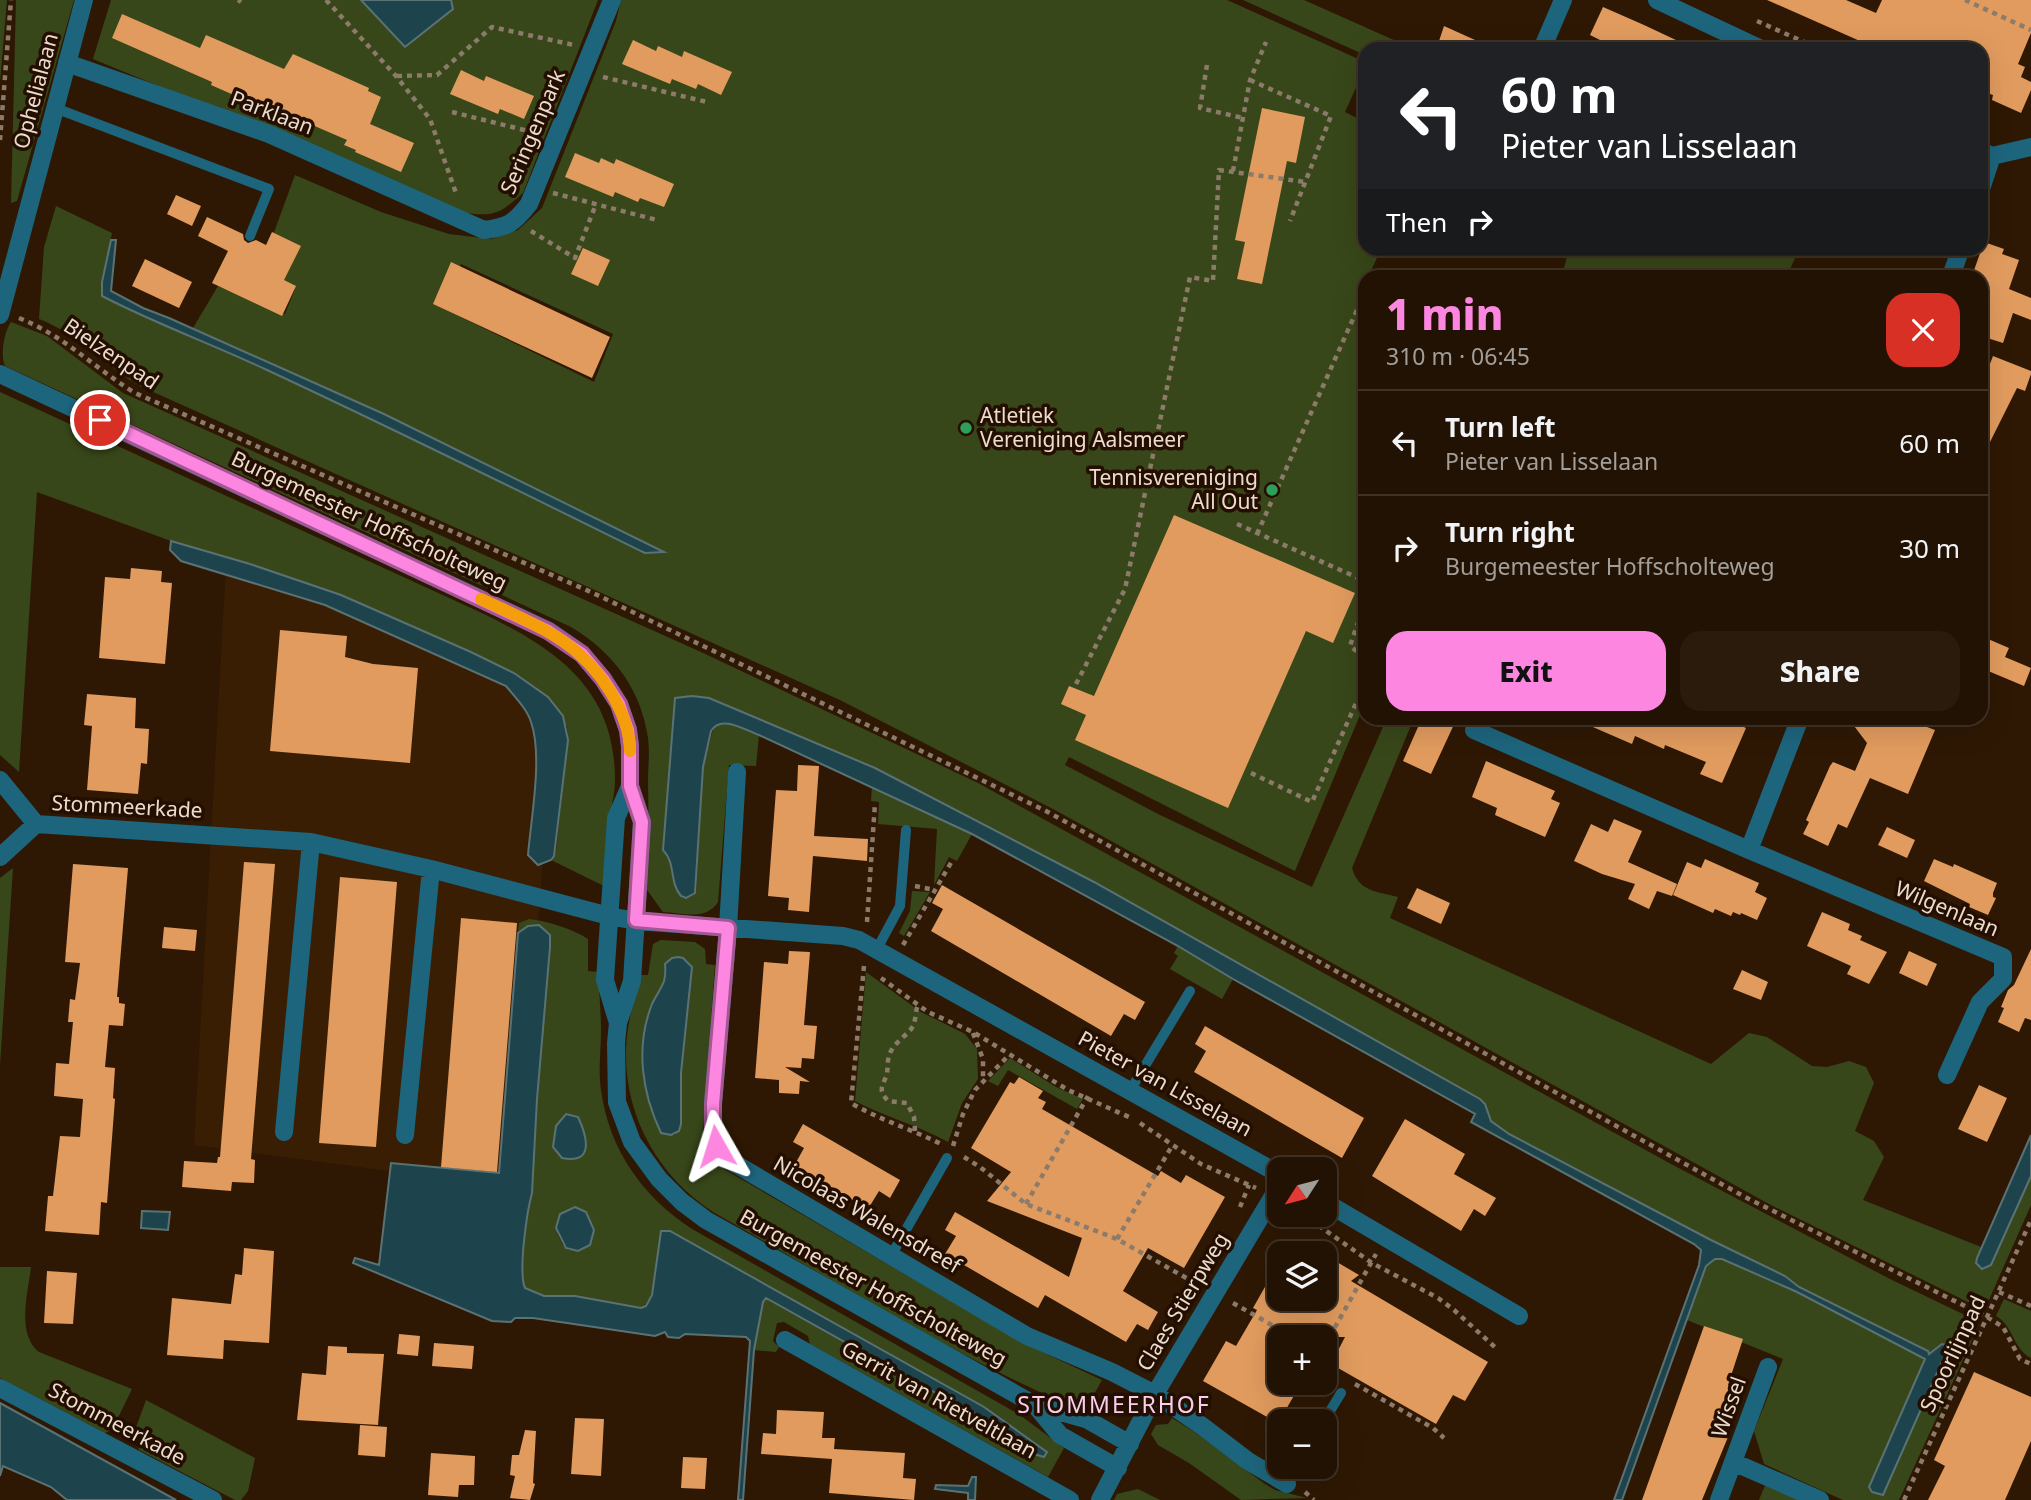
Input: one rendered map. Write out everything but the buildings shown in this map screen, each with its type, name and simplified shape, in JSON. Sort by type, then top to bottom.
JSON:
[{"type":"street","name":"Ophelialaan","points":[[1,314],[84,0]]},
{"type":"street","name":"Seringenpark","points":[[457,218],[484,230],[500,228],[516,222],[529,204],[612,0]]},
{"type":"street","points":[[1545,42],[1563,0]]},
{"type":"street","points":[[1657,0],[1746,42]]},
{"type":"street","name":"Parklaan","points":[[66,63],[269,134],[457,218]]},
{"type":"street","points":[[1988,153],[2031,147]]},
{"type":"street","name":"Burgemeester Hoffscholteweg","points":[[0,374],[548,631],[582,654],[619,704],[628,730],[630,786],[642,822],[632,981],[618,1023]]},
{"type":"street","points":[[1749,850],[1797,725]]},
{"type":"street","name":"Wilgenlaan","points":[[1475,730],[2003,957],[2003,979],[1980,1002],[1947,1075]]},
{"type":"street","name":"Nicolaas Walensdreef","points":[[737,772],[728,928],[713,1104],[716,1146],[722,1156],[1027,1336],[1112,1372],[1155,1394],[1248,1461],[1287,1485]]},
{"type":"street","name":"Stommeerkade","points":[[0,780],[36,824]]},
{"type":"street","name":"Burgemeester Hoffscholteweg","points":[[630,786],[616,818],[605,980],[618,1023],[617,1102],[632,1142],[659,1180],[682,1202],[732,1236],[1035,1405],[1086,1419],[1130,1444]]},
{"type":"street","name":"Stommeerkade","points":[[0,857],[36,824],[311,842]]},
{"type":"street","points":[[284,1132],[311,842],[431,869],[609,916],[636,920]]},
{"type":"street","points":[[405,1135],[431,869]]},
{"type":"street","name":"Pieter van Lisselaan","points":[[636,920],[843,936],[872,946],[1267,1167]]},
{"type":"street","name":"Claes Stierpweg","points":[[1118,1468],[1155,1394],[1267,1206]]},
{"type":"street","points":[[1337,1209],[1519,1316]]},
{"type":"street","name":"Gerrit van Rietveltlaan","points":[[785,1340],[1070,1500]]},
{"type":"street","name":"Wissel","points":[[1719,1500],[1768,1367]]},
{"type":"street","name":"Stommeerkade","points":[[0,1388],[213,1500]]},
{"type":"street","name":"Burgemeester Hoffscholteweg","points":[[1035,1405],[1060,1435],[1118,1468]]},
{"type":"street","name":"Wissel","points":[[1733,1462],[1820,1500]]},
{"type":"street","points":[[1100,1500],[1118,1468]]},
{"type":"lane","points":[[55,108],[269,189],[250,236]]},
{"type":"lane","points":[[872,946],[900,906],[906,830]]},
{"type":"lane","points":[[1131,1089],[1190,991]]},
{"type":"lane","points":[[892,1254],[949,1154]]},
{"type":"lane","points":[[1331,1409],[1341,1393]]},
{"type":"lane","points":[[1287,1485],[1290,1479]]},
{"type":"path","points":[[0,140],[12,0]]},
{"type":"path","points":[[326,0],[396,76],[430,119],[457,196],[457,218]]},
{"type":"path","points":[[1965,0],[2031,30]]},
{"type":"path","points":[[1748,18],[1804,42]]},
{"type":"path","points":[[396,76],[437,75],[492,27],[592,49]]},
{"type":"path","points":[[1233,171],[1250,80],[1266,42]]},
{"type":"path","points":[[1207,65],[1200,108],[1243,118]]},
{"type":"path","points":[[583,73],[707,102]]},
{"type":"path","points":[[1250,80],[1331,116],[1290,221]]},
{"type":"path","points":[[452,112],[557,138]]},
{"type":"path","points":[[1076,684],[1125,589],[1190,277],[1213,281],[1219,170],[1305,183]]},
{"type":"path","points":[[537,188],[657,220]]},
{"type":"path","points":[[516,222],[575,258],[596,204]]},
{"type":"path","points":[[1256,534],[1358,308]]},
{"type":"path","name":"Bielzenpad","points":[[1,314],[62,339],[111,379],[165,408],[591,592],[1046,811],[1745,1197],[1987,1317]]},
{"type":"path","points":[[1237,524],[1358,578]]},
{"type":"path","points":[[1358,623],[1350,646],[1358,652]]},
{"type":"path","points":[[1251,773],[1312,802],[1358,699]]},
{"type":"path","points":[[875,803],[872,946],[851,1103],[873,1116],[915,1131],[949,1154],[980,1167],[1026,1204],[1117,1239],[1271,1325]]},
{"type":"path","points":[[895,958],[951,860]]},
{"type":"path","points":[[872,946],[875,974],[928,1012],[973,1032],[1049,1080],[1139,1122],[1201,1164],[1267,1188]]},
{"type":"path","points":[[915,1131],[914,1117],[907,1103],[888,1101],[881,1092],[881,1087],[887,1075],[886,1061],[890,1052],[898,1040],[912,1029],[918,1005]]},
{"type":"path","points":[[973,1032],[981,1046],[983,1080]]},
{"type":"path","points":[[949,1154],[968,1102],[983,1080],[1030,1034]]},
{"type":"path","points":[[1026,1204],[1102,1075]]},
{"type":"path","points":[[1117,1239],[1172,1146]]},
{"type":"path","name":"Spoorlijnpad","points":[[1904,1500],[2031,1220]]},
{"type":"path","points":[[1321,1227],[1372,1263],[1438,1298],[1497,1349]]},
{"type":"path","points":[[1336,1325],[1385,1239]]},
{"type":"path","points":[[1999,1292],[2031,1306]]},
{"type":"path","points":[[1987,1317],[2003,1327],[2020,1359],[2031,1364]]},
{"type":"path","points":[[1337,1374],[1433,1428],[1444,1438]]},
{"type":"shaded area","points":[[226,566],[339,601],[512,682],[553,726],[517,1208],[412,1174],[194,1145]]},
{"type":"green space","points":[[0,0],[7,0],[0,82]]},
{"type":"green space","points":[[16,0],[74,0],[17,201],[11,203]]},
{"type":"green space","points":[[111,0],[361,0],[405,47],[452,9],[451,0],[598,0],[523,193],[498,212],[484,214],[466,213],[93,59]]},
{"type":"green space","points":[[621,0],[1227,0],[1358,59],[1358,83],[1345,112],[1358,118],[1358,256],[1378,256],[1371,270],[1358,270],[1358,720],[1295,871],[1069,757],[1065,765],[1160,815],[1312,887],[1384,725],[1411,725],[1352,868],[1364,886],[1398,897],[1390,918],[1711,1064],[1749,1033],[1767,1037],[1812,1066],[1827,1067],[1849,1061],[1866,1067],[1874,1083],[1855,1131],[1874,1141],[1884,1157],[1863,1200],[1981,1247],[1977,1258],[1991,1265],[2031,1176],[2031,1205],[1988,1302],[1974,1305],[1769,1204],[1055,810],[840,700],[142,387],[66,333],[39,319],[44,247],[56,206],[112,233],[102,282],[103,296],[272,372],[645,552],[662,552],[384,414],[193,328],[218,286],[285,314],[295,289],[255,271],[269,246],[295,175],[381,212],[449,234],[491,239],[518,230],[542,208],[616,21]],"holes":[[[461,264],[613,334],[594,382],[434,304],[443,302]]]},
{"type":"green space","points":[[1243,0],[1304,0],[1398,42],[1358,42],[1358,52]]},
{"type":"green space","points":[[1567,256],[1796,256],[1790,270],[1564,270]]},
{"type":"green space","points":[[11,322],[47,336],[123,393],[701,652],[978,783],[1671,1164],[1890,1279],[1969,1317],[1977,1329],[1899,1500],[1843,1500],[1764,1464],[1754,1431],[1783,1359],[1687,1320],[1706,1266],[1715,1259],[1722,1259],[1797,1292],[1924,1357],[1925,1362],[1883,1495],[1945,1355],[1930,1354],[1928,1350],[1799,1287],[1785,1276],[1509,1134],[1491,1121],[1485,1104],[1480,1099],[1094,882],[875,768],[709,698],[670,753],[663,850],[671,858],[673,879],[681,896],[696,893],[703,767],[714,726],[728,723],[759,735],[756,766],[729,765],[718,902],[701,914],[663,912],[645,889],[649,755],[644,720],[632,688],[600,648],[571,627],[5,366],[4,344]]},
{"type":"green space","points":[[0,392],[484,614],[558,658],[577,676],[593,697],[605,721],[612,748],[615,785],[607,838],[604,886],[551,860],[556,851],[568,740],[567,727],[548,697],[514,673],[471,651],[341,595],[171,541],[37,492],[19,772],[0,755]]},
{"type":"green space","points":[[872,786],[972,834],[957,861],[949,857],[934,885],[937,829],[878,824],[879,802],[871,801]]},
{"type":"green space","points":[[13,868],[0,1065],[0,878]]},
{"type":"green space","points":[[912,891],[930,892],[904,936],[899,933],[910,911]]},
{"type":"green space","points":[[529,919],[544,922],[588,939],[588,971],[598,972],[600,1075],[605,1112],[620,1152],[631,1170],[658,1202],[692,1229],[1020,1415],[1064,1448],[1048,1477],[810,1344],[808,1336],[784,1322],[777,1323],[773,1341],[779,1347],[776,1352],[754,1350],[766,1298],[983,1417],[1034,1454],[1047,1451],[984,1407],[670,1231],[661,1231],[654,1285],[651,1296],[641,1308],[576,1296],[544,1296],[525,1288],[522,1269],[532,1193],[550,947],[528,926],[518,933],[519,923]],"holes":[[[566,1114],[571,1114],[578,1123],[585,1141],[585,1153],[572,1160],[562,1158],[553,1148],[556,1126]],[[586,1212],[594,1230],[569,1250],[557,1233]]]},
{"type":"green space","points":[[661,940],[695,942],[705,949],[706,964],[715,965],[703,1134],[705,1148],[714,1162],[1025,1344],[1102,1380],[1084,1412],[989,1367],[896,1317],[713,1212],[676,1181],[648,1142],[638,1121],[627,1074],[626,1049],[631,1012],[639,975],[648,975],[653,944]],"holes":[[[692,967],[681,1073],[681,1118],[675,1135],[661,1133],[650,1102],[644,1071],[648,1022],[653,1003],[667,978]]]},
{"type":"green space","points":[[1178,946],[1233,979],[1222,999],[1170,969],[1178,956],[1174,953]]},
{"type":"green space","points":[[866,972],[921,1012],[965,1034],[977,1049],[978,1079],[962,1103],[948,1142],[855,1101]]},
{"type":"green space","points":[[1010,1058],[1056,1087],[1083,1099],[1077,1109],[1008,1070],[998,1086],[988,1081]]},
{"type":"green space","points":[[0,1267],[31,1267],[26,1324],[32,1344],[39,1352],[132,1389],[112,1430],[105,1433],[0,1378]]},
{"type":"green space","points":[[2004,1299],[2031,1311],[2031,1358],[2020,1349],[2006,1325],[1996,1316]]},
{"type":"green space","points":[[146,1400],[255,1458],[248,1491],[241,1500],[235,1500],[139,1450],[134,1433]]},
{"type":"green space","points":[[1172,1418],[1275,1490],[1307,1498],[1241,1500],[1189,1463],[1158,1445],[1151,1434],[1156,1425],[1168,1424]]},
{"type":"green space","points":[[1766,1483],[1801,1500],[1759,1500]]},
{"type":"green space","points":[[1138,1489],[1160,1500],[1114,1500],[1117,1494]]},
{"type":"water","points":[[361,0],[451,0],[453,9],[405,47]]},
{"type":"water","points":[[111,240],[116,240],[111,291],[143,308],[384,414],[664,552],[645,553],[315,392],[102,296],[102,282]]},
{"type":"water","points":[[171,541],[341,595],[514,673],[548,697],[563,716],[568,740],[554,856],[551,860],[538,865],[528,855],[536,769],[534,736],[527,712],[506,686],[325,605],[181,561],[170,550]]},
{"type":"water","points":[[675,698],[709,698],[875,768],[1094,882],[1480,1099],[1485,1104],[1491,1121],[1509,1134],[1785,1276],[1799,1287],[1928,1351],[1929,1354],[1942,1344],[1946,1345],[1945,1355],[1883,1495],[1872,1492],[1869,1487],[1925,1359],[1797,1292],[1722,1259],[1715,1259],[1706,1266],[1622,1500],[1614,1500],[1699,1265],[1701,1250],[1471,1122],[1475,1114],[1178,946],[972,834],[759,735],[734,725],[721,724],[711,731],[703,767],[695,893],[686,898],[681,896],[675,885],[670,861],[663,850]]},
{"type":"water","points":[[539,925],[550,935],[550,947],[532,1193],[522,1269],[525,1288],[544,1296],[575,1296],[641,1308],[646,1306],[652,1295],[661,1231],[670,1231],[984,1407],[1047,1452],[1044,1457],[1034,1454],[983,1417],[766,1298],[754,1350],[743,1500],[738,1500],[750,1341],[746,1337],[685,1334],[679,1338],[668,1337],[665,1332],[655,1336],[533,1318],[515,1318],[511,1322],[492,1321],[353,1263],[355,1258],[379,1265],[391,1163],[499,1173],[518,933],[528,926]]},
{"type":"water","points":[[678,957],[692,967],[681,1073],[681,1124],[679,1131],[671,1135],[661,1133],[654,1118],[645,1086],[642,1053],[647,1020],[664,981],[665,964]]},
{"type":"water","points":[[566,1114],[578,1117],[586,1140],[584,1153],[573,1159],[562,1158],[553,1147],[556,1126]]},
{"type":"water","points":[[2031,1135],[2031,1176],[1991,1265],[1982,1269],[1976,1263],[1977,1258]]},
{"type":"water","points":[[575,1207],[586,1212],[594,1230],[590,1245],[578,1251],[566,1248],[556,1228],[560,1214]]},
{"type":"water","points":[[142,1211],[170,1212],[168,1230],[141,1228]]},
{"type":"water","points":[[0,1403],[176,1500],[67,1500],[51,1487],[3,1466],[0,1476]]},
{"type":"water","points":[[972,1477],[976,1477],[975,1500],[968,1500],[968,1493],[935,1489],[936,1485],[968,1486]]},
{"type":"slow traffic","points":[[481,599],[548,631],[582,654],[619,704],[628,730],[630,751]]},
{"type":"place","name":"Atletiek Vereniging Aalsmeer","points":[[966,428]]},
{"type":"place","name":"Tennisvereniging All Out","points":[[1272,490]]},
{"type":"district","name":"STOMMEERHOF","points":[[1114,1405]]},
{"type":"route","points":[[100,420],[548,631],[582,654],[619,704],[628,730],[630,786],[642,822],[636,920],[728,928],[713,1104],[716,1146]]}]
